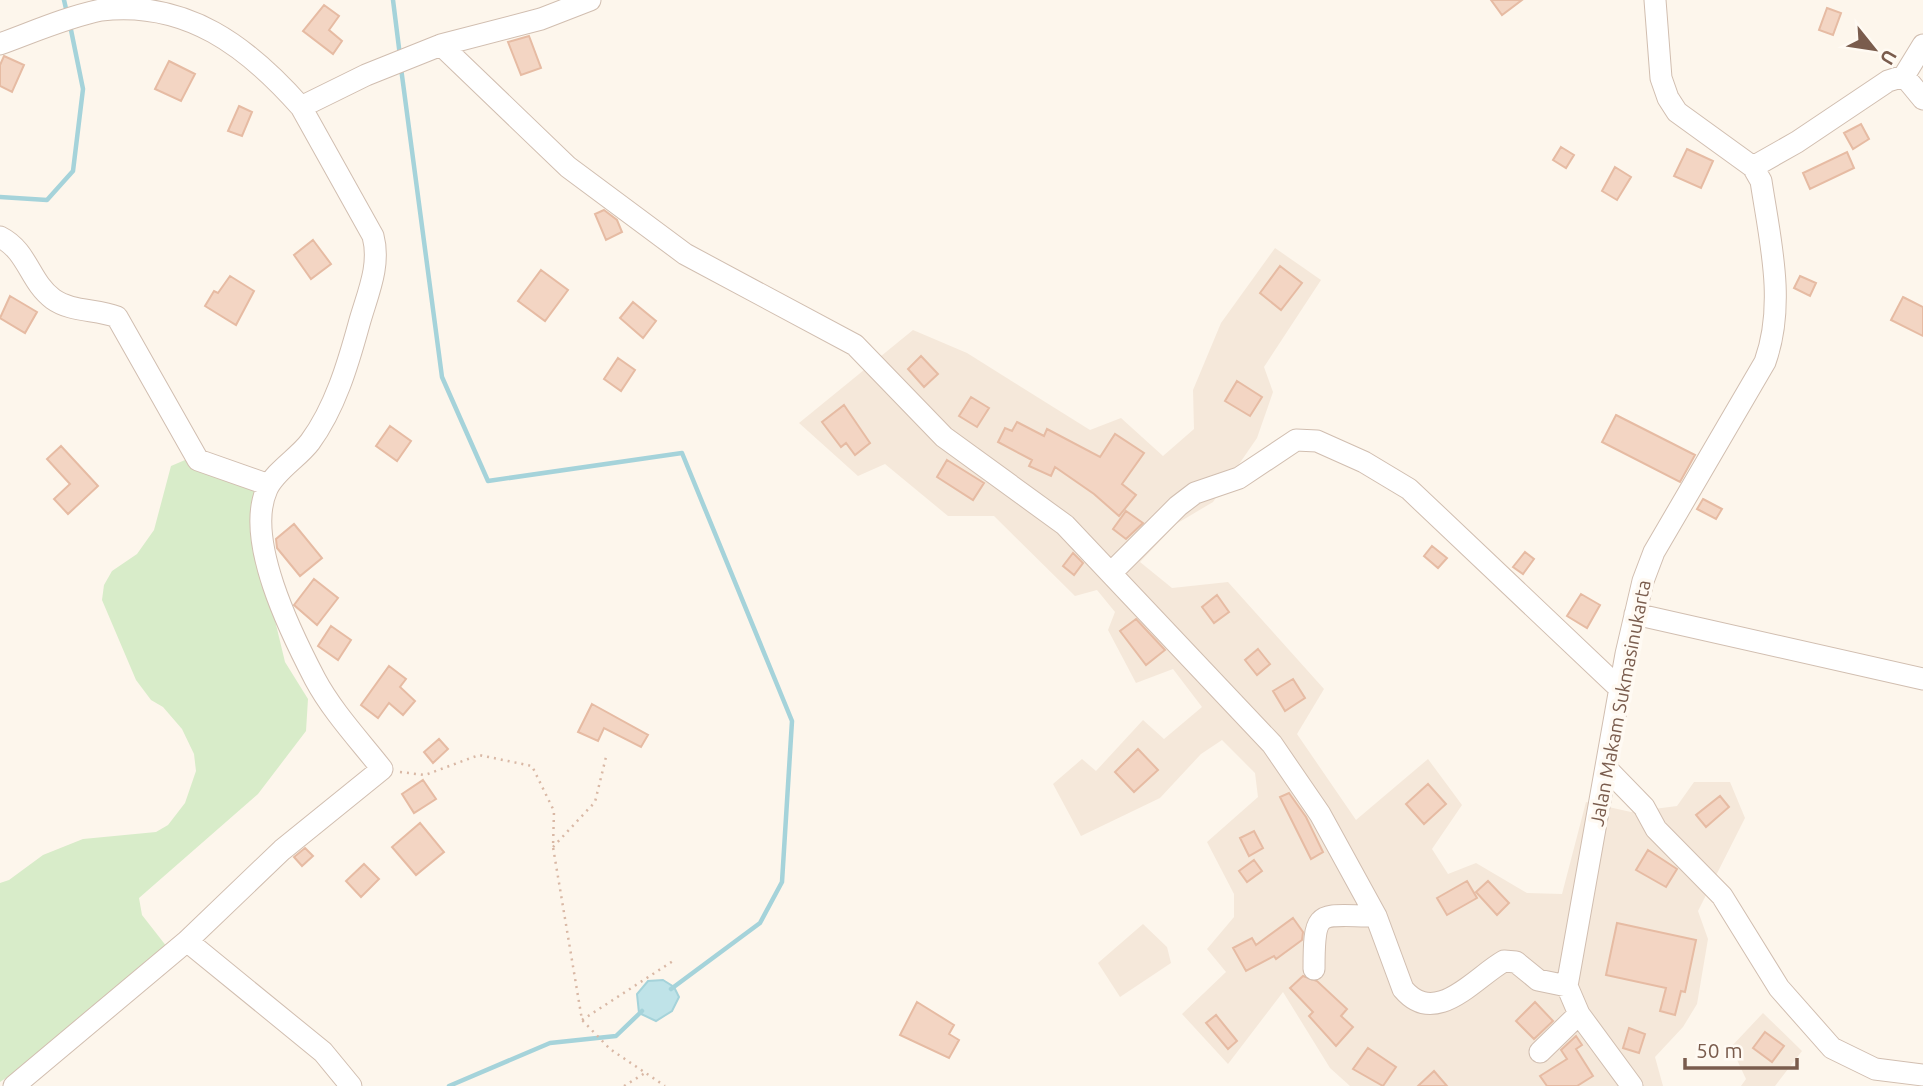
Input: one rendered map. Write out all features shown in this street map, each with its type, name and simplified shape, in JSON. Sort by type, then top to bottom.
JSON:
[{"type":"street","points":[[301,107],[366,75],[441,45],[541,19],[590,0]]},
{"type":"street","points":[[1655,0],[1661,78],[1668,98],[1677,112],[1753,167],[1797,142],[1888,81],[1904,76],[1923,45]]},
{"type":"street","points":[[0,44],[101,10],[144,6],[192,16],[224,34],[301,107],[373,236],[377,250],[369,294],[331,403],[310,442],[268,485],[260,512],[260,525],[268,572],[316,681],[382,769],[282,850],[187,941],[14,1086]]},
{"type":"street","points":[[441,45],[568,167],[685,254],[855,345],[944,437],[1065,525],[1272,744],[1320,814],[1376,916],[1403,989],[1420,1002],[1440,1004],[1450,1000],[1504,961],[1516,962],[1538,980],[1567,986],[1579,1014],[1632,1086]]},
{"type":"street","points":[[1904,76],[1923,99]]},
{"type":"street","name":"Jalan Makam Sukmasinukarta","points":[[1567,986],[1605,768],[1643,581],[1654,552],[1765,362],[1772,344],[1776,302],[1773,271],[1761,181],[1753,167]]},
{"type":"street","points":[[0,237],[23,255],[41,288],[52,298],[66,305],[110,314],[123,323],[198,460],[268,485]]},
{"type":"street","points":[[1111,573],[1178,506],[1195,494],[1239,478],[1296,440],[1317,441],[1364,463],[1409,489],[1620,689]]},
{"type":"street","points":[[1635,614],[1923,680]]},
{"type":"street","points":[[1605,768],[1644,807],[1656,829],[1722,896],[1779,988],[1822,1039],[1832,1048],[1875,1069],[1923,1075]]},
{"type":"street","points":[[1314,969],[1314,930],[1318,922],[1330,916],[1376,916]]},
{"type":"street","points":[[187,941],[323,1052],[351,1086]]},
{"type":"street","points":[[1540,1052],[1579,1014]]},
{"type":"path","points":[[382,769],[425,775],[479,755],[532,766],[554,811],[553,847],[582,1020],[599,1033],[610,1049],[665,1086]]},
{"type":"path","points":[[553,847],[596,802],[606,757]]},
{"type":"path","points":[[582,1020],[673,961]]},
{"type":"path","points":[[624,1086],[645,1073]]},
{"type":"shaded area","points":[[1275,248],[1321,280],[1264,367],[1273,392],[1257,438],[1213,502],[1176,524],[1140,562],[1172,588],[1228,582],[1324,689],[1297,734],[1356,820],[1428,759],[1462,805],[1432,849],[1448,874],[1476,863],[1527,893],[1562,894],[1586,802],[1631,812],[1677,806],[1694,782],[1730,782],[1745,818],[1698,911],[1708,939],[1697,1004],[1683,1027],[1655,1057],[1663,1086],[1350,1086],[1330,1068],[1283,992],[1228,1064],[1182,1014],[1226,972],[1207,949],[1234,917],[1234,894],[1207,842],[1258,797],[1255,773],[1222,740],[1201,754],[1160,798],[1081,836],[1053,784],[1082,759],[1096,771],[1143,720],[1164,739],[1202,707],[1173,669],[1136,683],[1108,630],[1115,612],[1097,590],[1075,596],[994,516],[948,516],[885,464],[858,476],[799,423],[913,330],[967,353],[1090,430],[1121,418],[1163,456],[1194,429],[1193,390],[1221,323]]},
{"type":"shaded area","points":[[1143,924],[1167,947],[1171,963],[1120,997],[1098,963]]},
{"type":"shaded area","points":[[1763,1013],[1802,1051],[1775,1086],[1741,1086],[1746,1079],[1731,1047]]},
{"type":"green space","points":[[185,460],[258,491],[260,558],[285,662],[308,699],[306,731],[258,794],[139,898],[142,915],[167,947],[32,1061],[0,1082],[0,883],[9,880],[43,855],[83,839],[156,832],[168,825],[185,803],[196,771],[194,754],[182,729],[163,707],[151,700],[136,680],[102,600],[104,585],[112,571],[137,554],[154,530],[171,466]]},
{"type":"water","points":[[663,980],[674,987],[679,997],[672,1011],[656,1021],[639,1013],[637,994],[648,981]]},
{"type":"building","points":[[1491,0],[1522,0],[1502,15]]},
{"type":"building","points":[[324,5],[339,16],[329,30],[342,41],[333,54],[303,31]]},
{"type":"building","points":[[1827,8],[1841,13],[1833,35],[1819,30]]},
{"type":"building","points":[[529,36],[541,68],[521,75],[508,42]]},
{"type":"building","points":[[4,56],[24,65],[12,92],[0,86],[0,65]]},
{"type":"building","points":[[169,61],[195,74],[181,101],[155,89]]},
{"type":"building","points":[[239,106],[252,112],[242,136],[228,131]]},
{"type":"building","points":[[1861,124],[1869,139],[1853,149],[1844,133]]},
{"type":"building","points":[[1561,147],[1574,155],[1566,168],[1553,160]]},
{"type":"building","points":[[1687,149],[1713,161],[1701,188],[1674,176]]},
{"type":"building","points":[[1847,152],[1854,168],[1810,189],[1803,173]]},
{"type":"building","points":[[1615,167],[1631,177],[1617,200],[1602,191]]},
{"type":"building","points":[[604,210],[617,220],[622,232],[606,240],[595,214]]},
{"type":"building","points":[[313,240],[331,264],[311,279],[294,255]]},
{"type":"building","points":[[1280,266],[1302,283],[1281,310],[1260,293]]},
{"type":"building","points":[[541,270],[568,290],[545,321],[518,301]]},
{"type":"building","points":[[230,276],[254,291],[236,325],[205,306],[214,291],[218,293]]},
{"type":"building","points":[[1800,276],[1816,283],[1810,296],[1794,288]]},
{"type":"building","points":[[10,296],[37,312],[25,333],[0,318]]},
{"type":"building","points":[[1903,297],[1923,307],[1923,336],[1891,320]]},
{"type":"building","points":[[633,302],[656,321],[643,338],[620,318]]},
{"type":"building","points":[[921,356],[938,374],[924,387],[908,369]]},
{"type":"building","points":[[618,358],[635,370],[621,391],[604,379]]},
{"type":"building","points":[[1237,381],[1262,397],[1250,416],[1225,401]]},
{"type":"building","points":[[971,397],[989,408],[977,427],[959,416]]},
{"type":"building","points":[[844,405],[870,443],[855,455],[846,443],[841,447],[822,422]]},
{"type":"building","points":[[1616,415],[1695,455],[1680,482],[1602,442]]},
{"type":"building","points":[[1017,422],[1044,436],[1047,429],[1100,457],[1115,434],[1144,453],[1122,484],[1136,495],[1119,516],[1094,494],[1055,467],[1051,476],[1029,466],[1032,460],[998,442],[1005,428],[1012,431]]},
{"type":"building","points":[[390,426],[411,441],[397,461],[376,446]]},
{"type":"building","points":[[61,446],[98,486],[68,514],[54,499],[70,484],[47,459]]},
{"type":"building","points":[[947,460],[984,483],[973,500],[937,477]]},
{"type":"building","points":[[1703,499],[1722,509],[1716,519],[1697,509]]},
{"type":"building","points":[[1126,511],[1143,523],[1126,539],[1113,529]]},
{"type":"building","points":[[294,524],[322,558],[300,576],[277,548],[276,539]]},
{"type":"building","points":[[1432,546],[1447,558],[1438,568],[1424,556]]},
{"type":"building","points":[[1525,552],[1534,559],[1523,574],[1513,567]]},
{"type":"building","points":[[1073,553],[1083,563],[1074,575],[1063,566]]},
{"type":"building","points":[[314,579],[338,598],[317,625],[294,605]]},
{"type":"building","points":[[1581,594],[1600,605],[1587,628],[1567,616]]},
{"type":"building","points":[[1217,595],[1229,612],[1214,623],[1202,607]]},
{"type":"building","points":[[1136,619],[1165,650],[1146,665],[1120,631]]},
{"type":"building","points":[[331,626],[351,640],[338,660],[318,646]]},
{"type":"building","points":[[1258,649],[1270,664],[1257,675],[1245,660]]},
{"type":"building","points":[[389,666],[406,679],[400,687],[415,701],[403,715],[389,703],[378,718],[361,705]]},
{"type":"building","points":[[1293,679],[1305,698],[1285,711],[1273,691]]},
{"type":"building","points":[[592,704],[648,735],[641,747],[604,728],[598,741],[578,732]]},
{"type":"building","points":[[439,739],[448,749],[433,763],[424,752]]},
{"type":"building","points":[[1138,749],[1158,770],[1134,792],[1115,772]]},
{"type":"building","points":[[423,780],[436,799],[414,813],[402,794]]},
{"type":"building","points":[[1428,784],[1446,804],[1424,824],[1406,804]]},
{"type":"building","points":[[1289,793],[1306,817],[1323,852],[1311,859],[1280,797]]},
{"type":"building","points":[[1720,796],[1729,807],[1706,827],[1696,815]]},
{"type":"building","points":[[420,823],[444,852],[416,875],[392,847]]},
{"type":"building","points":[[1254,831],[1263,848],[1249,856],[1240,838]]},
{"type":"building","points":[[305,848],[313,856],[302,866],[294,857]]},
{"type":"building","points":[[1648,850],[1677,869],[1666,887],[1636,870]]},
{"type":"building","points":[[1254,860],[1262,871],[1247,882],[1239,871]]},
{"type":"building","points":[[364,864],[379,879],[361,897],[346,881]]},
{"type":"building","points":[[1467,881],[1477,898],[1447,915],[1437,898]]},
{"type":"building","points":[[1488,881],[1509,903],[1497,915],[1476,892]]},
{"type":"building","points":[[1293,918],[1303,932],[1302,940],[1276,959],[1274,956],[1246,971],[1233,948],[1252,938],[1256,945]]},
{"type":"building","points":[[1617,923],[1696,940],[1685,992],[1681,991],[1675,1015],[1660,1011],[1666,988],[1606,975]]},
{"type":"building","points":[[1303,976],[1317,981],[1347,1009],[1341,1016],[1353,1027],[1336,1046],[1309,1016],[1313,1012],[1290,988]]},
{"type":"building","points":[[917,1002],[954,1025],[949,1034],[959,1040],[949,1058],[900,1035]]},
{"type":"building","points":[[1535,1002],[1553,1021],[1534,1039],[1516,1021]]},
{"type":"building","points":[[1216,1015],[1237,1041],[1228,1049],[1206,1023]]},
{"type":"building","points":[[1629,1028],[1645,1034],[1639,1053],[1623,1048]]},
{"type":"building","points":[[1765,1032],[1784,1046],[1772,1062],[1753,1048]]},
{"type":"building","points":[[1576,1036],[1582,1045],[1576,1049],[1593,1076],[1577,1086],[1547,1086],[1540,1076],[1567,1059],[1561,1050]]},
{"type":"building","points":[[1368,1048],[1396,1067],[1383,1086],[1353,1069]]},
{"type":"building","points":[[1434,1071],[1447,1086],[1418,1086]]},
{"type":"waterway","points":[[64,0],[67,13]]},
{"type":"waterway","points":[[393,0],[400,56]]},
{"type":"waterway","points":[[0,197],[47,200],[73,171],[83,89],[70,25]]},
{"type":"waterway","points":[[401,68],[442,377],[488,481],[682,453],[792,721],[782,882],[760,923],[671,989]]},
{"type":"waterway","points":[[449,1086],[550,1043],[616,1036],[642,1011]]}]
